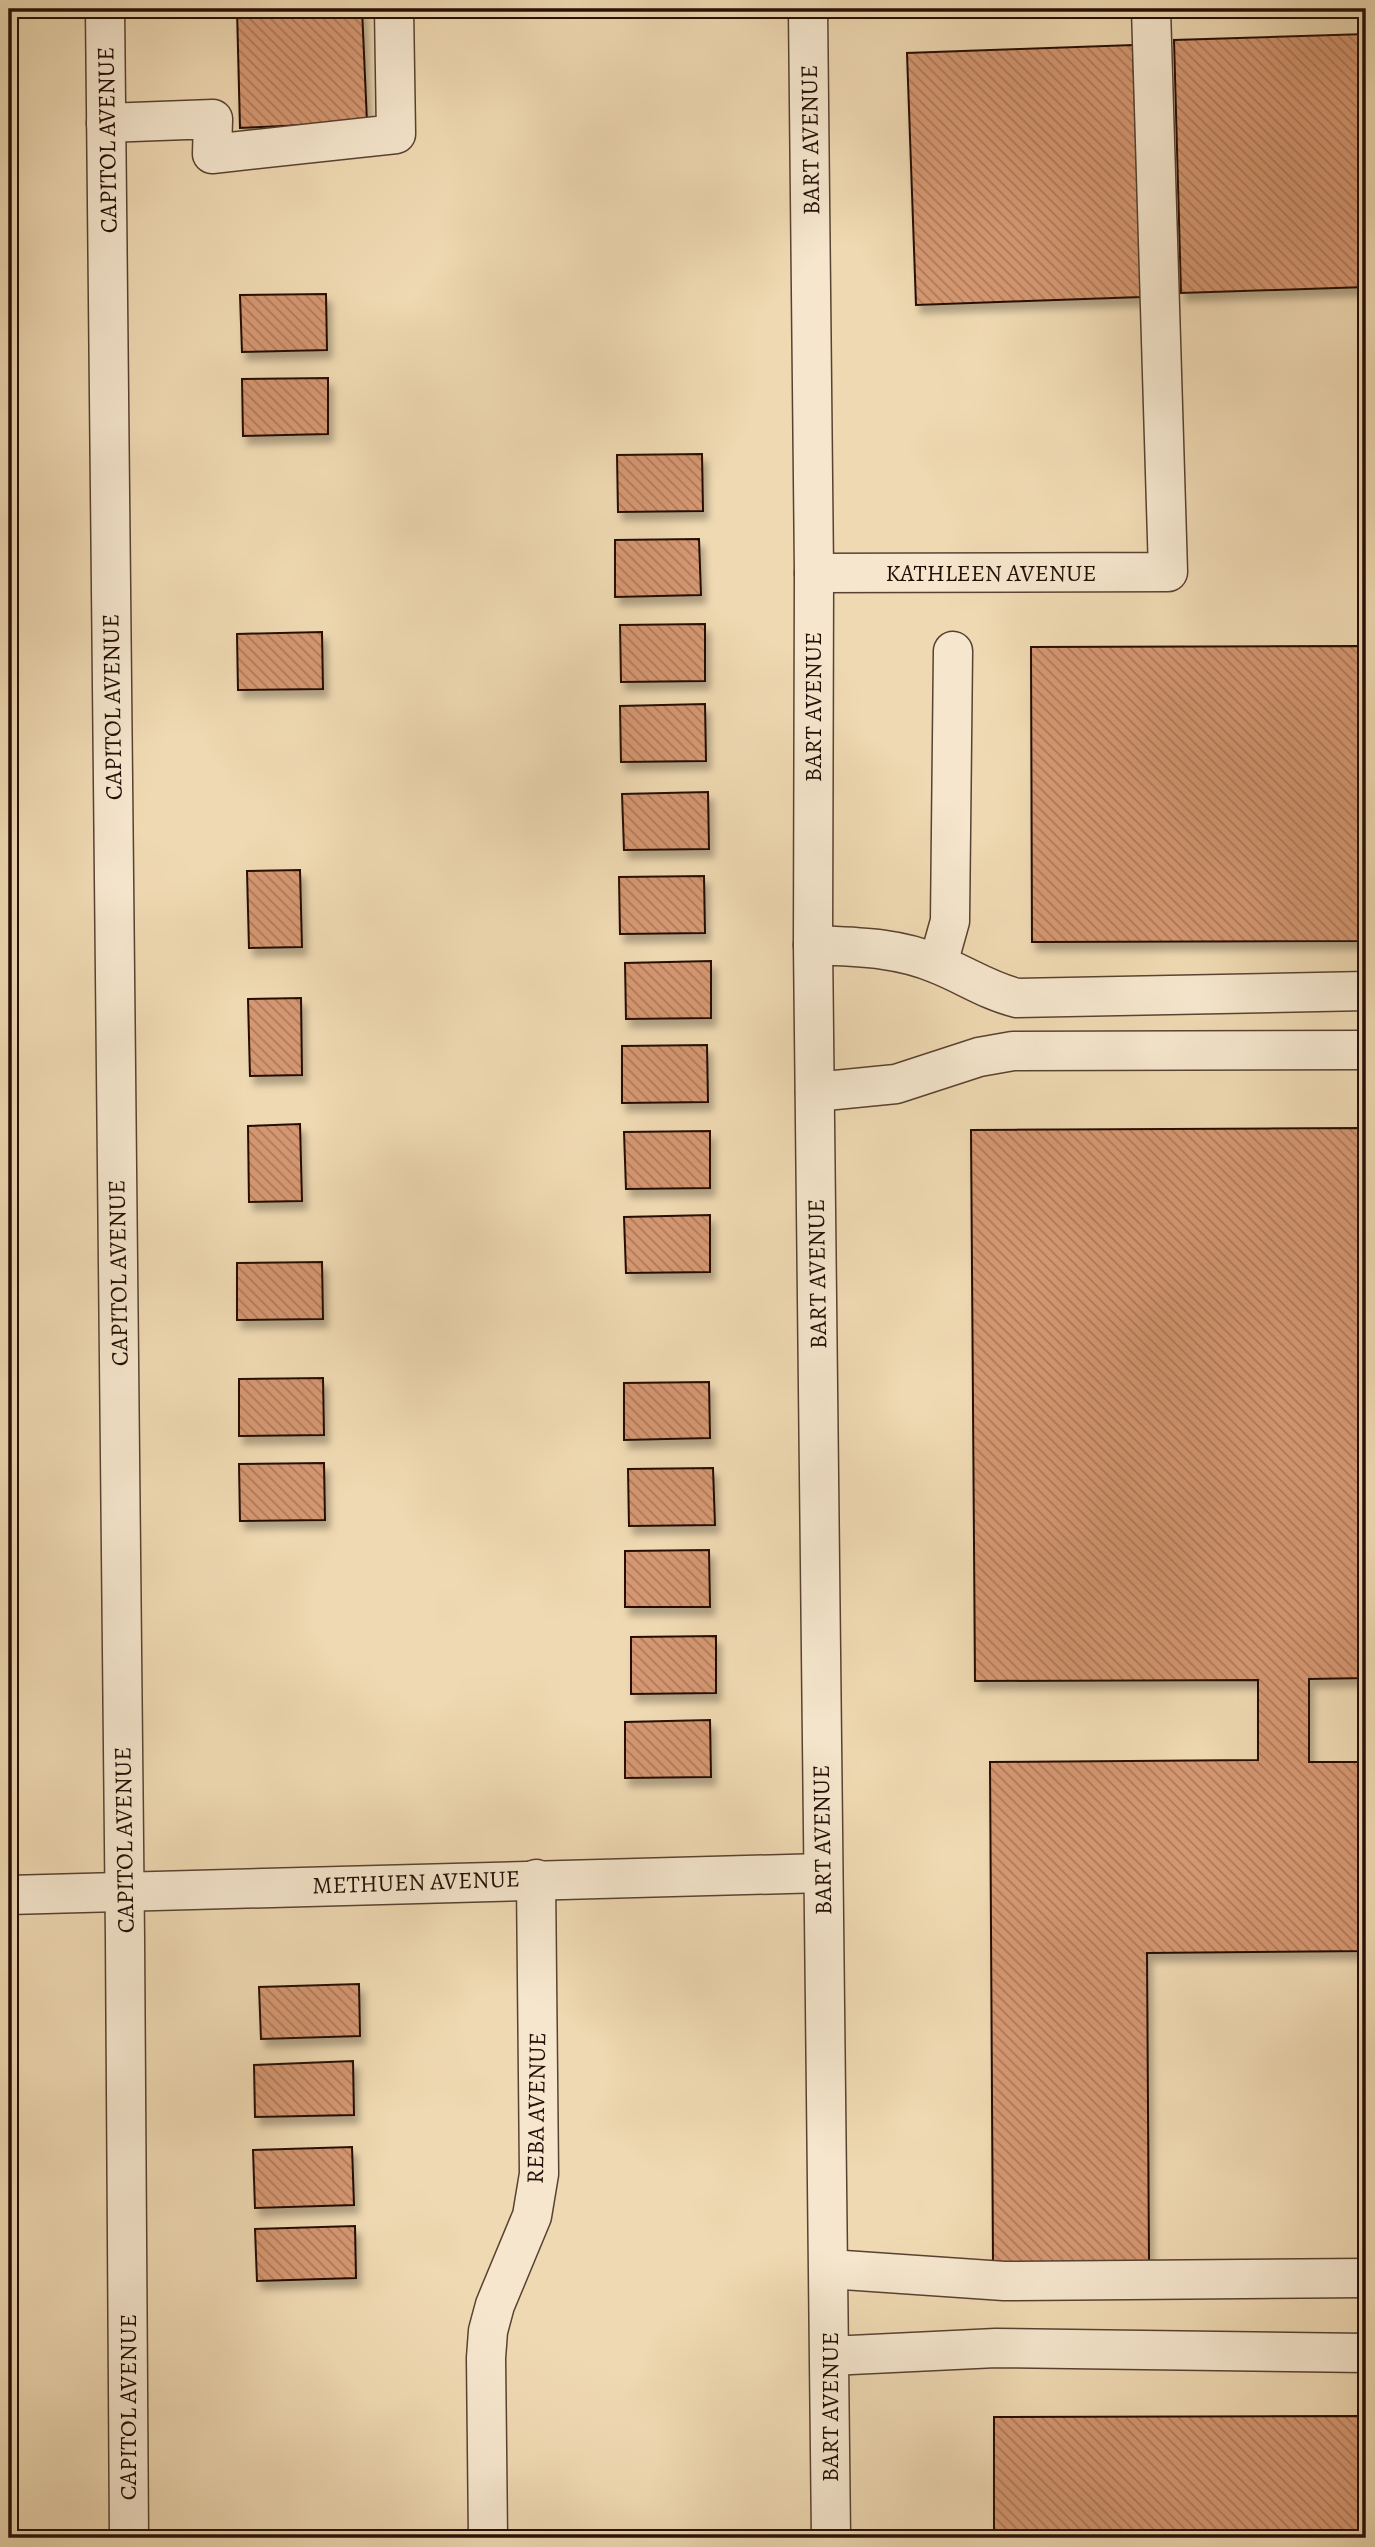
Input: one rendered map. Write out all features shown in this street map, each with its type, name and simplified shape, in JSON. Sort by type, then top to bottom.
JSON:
[{"type":"street","name":"CAPITOL AVENUE","points":[[105,9],[129,2538]]},
{"type":"street","points":[[106,123],[213,119],[212,154],[396,134],[394,9]]},
{"type":"street","name":"BART AVENUE","points":[[808,9],[814,573],[813,945],[831,2538]]},
{"type":"street","name":"KATHLEEN AVENUE","points":[[814,573],[1168,572],[1151,9]]},
{"type":"street","points":[[938,964],[950,921],[953,651]]},
{"type":"street","points":[[813,945],[902,952],[938,964],[997,993],[1017,998],[1366,991]]},
{"type":"street","points":[[815,1091],[896,1084],[979,1057],[1013,1051],[1366,1050]]},
{"type":"street","name":"METHUEN AVENUE","points":[[9,1895],[822,1873]]},
{"type":"street","name":"REBA AVENUE","points":[[488,2538],[488,2331],[495,2305],[532,2216],[539,2174],[537,1879]]},
{"type":"street","points":[[829,2269],[1004,2281],[1366,2277]]},
{"type":"street","points":[[830,2356],[996,2348],[1366,2353]]},
{"type":"building","points":[[237,9],[362,9],[367,122],[240,128]]},
{"type":"building","points":[[1366,34],[1366,287],[1181,293],[1174,40]]},
{"type":"building","points":[[1133,45],[1141,297],[916,305],[907,53]]},
{"type":"building","points":[[326,294],[327,350],[242,352],[240,295]]},
{"type":"building","points":[[328,378],[328,434],[243,436],[242,379]]},
{"type":"building","points":[[702,454],[703,511],[618,512],[617,455]]},
{"type":"building","points":[[699,539],[701,595],[615,597],[615,540]]},
{"type":"building","points":[[705,624],[705,681],[621,682],[620,625]]},
{"type":"building","points":[[322,632],[323,689],[238,690],[237,634]]},
{"type":"building","points":[[1366,646],[1366,941],[1032,942],[1031,647]]},
{"type":"building","points":[[705,704],[706,761],[621,762],[620,706]]},
{"type":"building","points":[[708,792],[709,849],[624,850],[622,794]]},
{"type":"building","points":[[300,870],[302,947],[249,948],[247,871]]},
{"type":"building","points":[[704,876],[705,933],[620,934],[619,877]]},
{"type":"building","points":[[711,961],[711,1018],[626,1019],[625,963]]},
{"type":"building","points":[[301,998],[302,1075],[250,1076],[248,999]]},
{"type":"building","points":[[707,1045],[708,1102],[622,1103],[622,1046]]},
{"type":"building","points":[[300,1124],[302,1201],[249,1202],[248,1126]]},
{"type":"building","points":[[1366,1128],[1366,1678],[1309,1679],[1309,1762],[1366,1762],[1366,1951],[1147,1953],[1149,2262],[993,2264],[990,1762],[1258,1760],[1258,1680],[975,1681],[971,1130]]},
{"type":"building","points":[[710,1131],[710,1188],[626,1189],[624,1132]]},
{"type":"building","points":[[710,1215],[710,1272],[626,1273],[624,1217]]},
{"type":"building","points":[[322,1262],[323,1319],[237,1320],[237,1263]]},
{"type":"building","points":[[323,1378],[324,1435],[239,1436],[239,1379]]},
{"type":"building","points":[[709,1382],[710,1438],[624,1440],[624,1383]]},
{"type":"building","points":[[324,1463],[325,1520],[240,1521],[239,1464]]},
{"type":"building","points":[[713,1468],[715,1525],[629,1526],[628,1469]]},
{"type":"building","points":[[709,1550],[710,1607],[625,1607],[625,1551]]},
{"type":"building","points":[[716,1636],[716,1693],[631,1694],[631,1637]]},
{"type":"building","points":[[710,1720],[711,1777],[625,1778],[625,1722]]},
{"type":"building","points":[[359,1984],[360,2036],[261,2039],[259,1987]]},
{"type":"building","points":[[353,2061],[354,2115],[255,2117],[254,2065]]},
{"type":"building","points":[[352,2147],[354,2205],[255,2208],[253,2150]]},
{"type":"building","points":[[355,2226],[356,2278],[257,2281],[255,2229]]},
{"type":"building","points":[[1366,2416],[1366,2538],[994,2538],[994,2417]]}]
